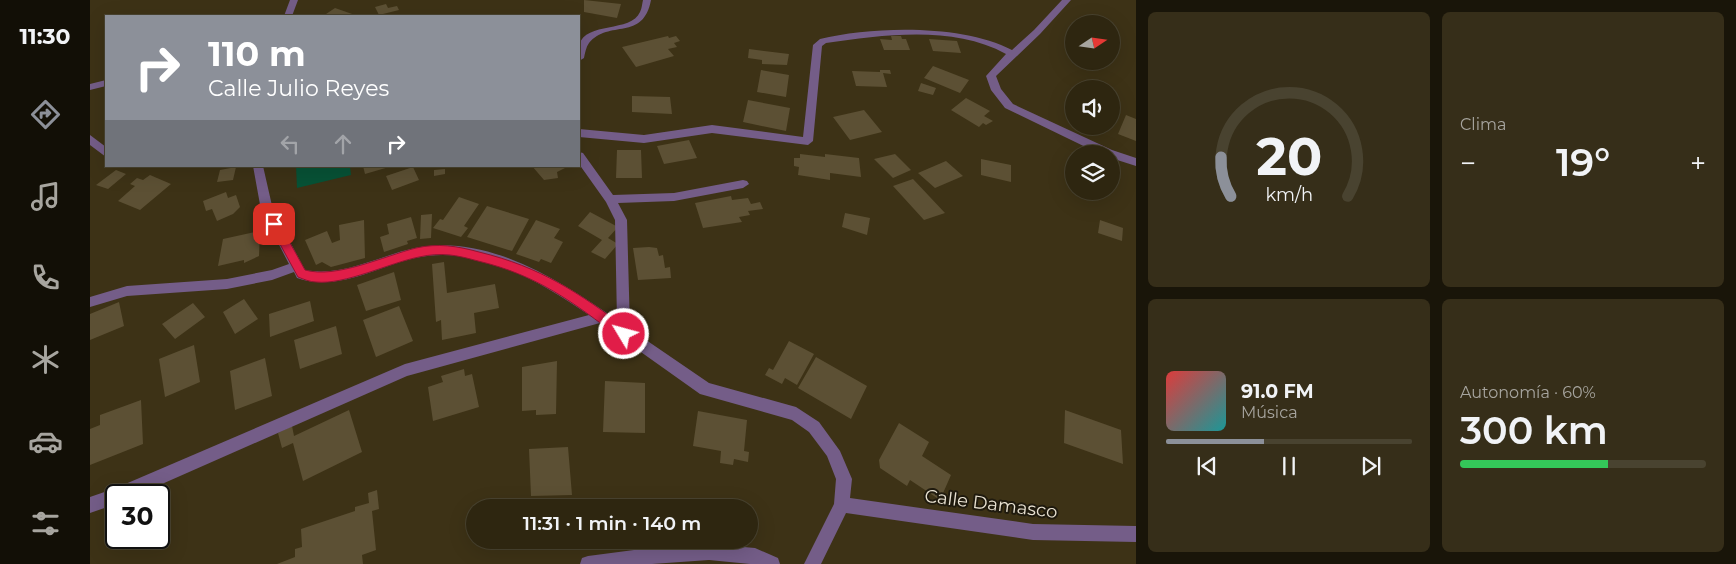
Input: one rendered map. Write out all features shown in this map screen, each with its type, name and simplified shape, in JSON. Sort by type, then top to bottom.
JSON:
[{"type":"street","points":[[288,15],[294,0]]},
{"type":"street","points":[[580,55],[585,41],[597,32],[634,25],[645,13],[647,0]]},
{"type":"street","points":[[1067,0],[1058,6],[1038,31],[999,65],[991,76],[996,90],[1010,106],[1092,145]]},
{"type":"street","points":[[580,133],[644,139],[712,129],[808,141],[818,45],[823,41],[915,33],[972,38],[989,42],[1013,54]]},
{"type":"street","points":[[90,87],[105,83]]},
{"type":"street","points":[[90,139],[105,152]]},
{"type":"street","points":[[580,157],[610,199],[621,220],[624,334]]},
{"type":"street","points":[[1120,157],[1136,162]]},
{"type":"street","points":[[258,167],[267,210],[302,274],[315,278],[338,275],[417,252],[442,248],[502,262],[540,277],[576,298],[624,334],[705,389],[796,414],[814,427],[833,451],[844,479],[842,505],[812,564]]},
{"type":"street","points":[[610,199],[674,197],[743,184]]},
{"type":"street","points":[[90,302],[127,291],[228,284],[272,275],[297,266]]},
{"type":"street","points":[[145,484],[405,370],[602,317]]},
{"type":"street","points":[[90,506],[105,501]]},
{"type":"street","name":"Calle Damasco","points":[[842,505],[1033,532],[1136,534]]},
{"type":"street","points":[[588,564],[708,551],[760,556],[772,564]]},
{"type":"green space","points":[[296,167],[350,167],[351,175],[297,188]]},
{"type":"building","points":[[584,0],[621,4],[617,18],[584,12]]},
{"type":"building","points":[[386,4],[388,8],[397,6],[399,10],[379,15],[375,7]]},
{"type":"building","points":[[335,8],[355,15],[324,15]]},
{"type":"building","points":[[668,36],[669,38],[676,36],[680,41],[674,43],[677,47],[668,49],[674,56],[636,67],[622,47]]},
{"type":"building","points":[[891,36],[901,36],[902,39],[906,39],[910,50],[884,50],[880,39],[892,40]]},
{"type":"building","points":[[929,39],[957,41],[961,53],[933,51]]},
{"type":"building","points":[[749,49],[789,54],[787,65],[762,64],[762,60],[748,58]]},
{"type":"building","points":[[933,66],[969,80],[960,93],[924,78]]},
{"type":"building","points":[[761,70],[789,75],[786,97],[757,92]]},
{"type":"building","points":[[880,70],[890,70],[891,74],[883,73],[887,87],[856,86],[852,71],[880,72]]},
{"type":"building","points":[[921,83],[936,88],[933,95],[918,91]]},
{"type":"building","points":[[632,96],[670,97],[672,114],[632,112]]},
{"type":"building","points":[[966,98],[990,111],[984,116],[993,121],[986,125],[983,123],[979,127],[951,110]]},
{"type":"building","points":[[748,100],[790,108],[786,131],[743,122]]},
{"type":"building","points":[[864,110],[882,132],[850,140],[833,117]]},
{"type":"building","points":[[1126,115],[1136,119],[1136,141],[1120,135],[1120,129]]},
{"type":"building","points":[[689,140],[697,158],[664,164],[657,146]]},
{"type":"building","points":[[617,150],[641,150],[642,178],[616,178]]},
{"type":"building","points":[[800,154],[825,157],[825,154],[859,158],[861,177],[830,173],[830,180],[798,175],[799,167],[794,166],[794,158],[800,158]]},
{"type":"building","points":[[895,154],[911,170],[893,178],[874,159]]},
{"type":"building","points":[[981,159],[1011,165],[1011,182],[981,175]]},
{"type":"building","points":[[946,161],[963,176],[935,188],[918,173]]},
{"type":"building","points":[[236,167],[233,180],[217,182],[220,170]]},
{"type":"building","points":[[363,167],[389,167],[365,174]]},
{"type":"building","points":[[413,167],[419,180],[392,190],[386,176]]},
{"type":"building","points":[[533,167],[567,167],[557,172],[558,178],[544,180]]},
{"type":"building","points":[[445,169],[445,174],[434,176],[434,170]]},
{"type":"building","points":[[116,170],[126,174],[108,189],[96,185]]},
{"type":"building","points":[[150,175],[171,184],[140,210],[118,201],[135,186],[130,184],[137,178],[143,180]]},
{"type":"building","points":[[913,179],[945,213],[924,220],[893,186]]},
{"type":"building","points":[[226,192],[228,198],[236,195],[240,207],[233,214],[217,221],[212,209],[206,211],[203,201]]},
{"type":"building","points":[[731,196],[732,200],[748,198],[751,204],[760,202],[763,209],[748,211],[750,215],[739,217],[742,222],[703,228],[695,203]]},
{"type":"building","points":[[459,197],[479,204],[464,226],[468,228],[461,237],[433,228],[440,219],[443,220]]},
{"type":"building","points":[[487,206],[529,219],[512,251],[467,237]]},
{"type":"building","points":[[590,212],[618,227],[608,238],[618,244],[605,259],[591,252],[602,240],[578,226]]},
{"type":"building","points":[[845,213],[870,218],[867,235],[842,227]]},
{"type":"building","points":[[432,214],[431,238],[420,239],[421,215]]},
{"type":"building","points":[[411,217],[417,238],[407,241],[408,244],[384,252],[380,237],[389,234],[387,224]]},
{"type":"building","points":[[364,220],[365,258],[331,267],[322,262],[316,265],[305,240],[327,231],[332,243],[340,240],[339,225]]},
{"type":"building","points":[[536,220],[560,229],[554,238],[563,242],[551,263],[541,259],[539,262],[516,254]]},
{"type":"building","points":[[1100,220],[1123,228],[1122,241],[1098,233]]},
{"type":"building","points":[[260,231],[259,256],[244,263],[244,260],[218,266],[223,239]]},
{"type":"building","points":[[633,248],[657,248],[659,256],[663,255],[665,268],[670,267],[671,278],[638,280]]},
{"type":"building","points":[[444,262],[447,293],[495,284],[499,308],[474,313],[476,333],[442,340],[441,320],[436,322],[432,264]]},
{"type":"building","points":[[394,272],[401,300],[366,311],[357,285]]},
{"type":"building","points":[[244,299],[258,319],[235,334],[223,312]]},
{"type":"building","points":[[310,301],[314,321],[270,337],[269,314]]},
{"type":"building","points":[[119,302],[124,326],[90,340],[90,314]]},
{"type":"building","points":[[193,303],[205,317],[175,339],[162,324]]},
{"type":"building","points":[[399,306],[413,341],[376,357],[363,320]]},
{"type":"building","points":[[336,326],[342,354],[300,369],[294,340]]},
{"type":"building","points":[[789,341],[814,354],[797,385],[785,378],[782,384],[765,375],[769,368],[773,370]]},
{"type":"building","points":[[194,345],[200,382],[165,397],[159,359]]},
{"type":"building","points":[[816,357],[867,386],[851,419],[798,388]]},
{"type":"building","points":[[265,358],[272,396],[235,410],[230,371]]},
{"type":"building","points":[[557,361],[556,414],[536,415],[536,410],[522,411],[522,367]]},
{"type":"building","points":[[464,369],[465,376],[472,374],[479,407],[433,421],[428,387],[443,382],[441,376]]},
{"type":"building","points":[[605,381],[645,383],[645,433],[603,432]]},
{"type":"building","points":[[141,400],[143,444],[90,465],[90,429],[100,425],[100,415]]},
{"type":"building","points":[[349,410],[362,452],[303,481],[293,443],[282,448],[278,433],[292,426],[294,436]]},
{"type":"building","points":[[1065,410],[1121,430],[1123,464],[1064,443]]},
{"type":"building","points":[[698,411],[747,420],[744,451],[749,452],[748,462],[734,459],[733,465],[720,463],[721,451],[693,446]]},
{"type":"building","points":[[899,423],[929,442],[922,456],[951,475],[940,500],[910,480],[907,486],[880,468],[879,460]]},
{"type":"building","points":[[568,447],[572,495],[531,496],[529,449]]},
{"type":"building","points":[[377,490],[379,509],[372,511],[376,550],[362,555],[363,564],[277,564],[295,557],[295,549],[302,547],[301,529],[355,511],[355,507],[369,503],[368,493]]},
{"type":"route","points":[[274,224],[302,274],[315,278],[338,275],[417,252],[442,248],[502,262],[540,277],[576,298],[624,334]]}]
